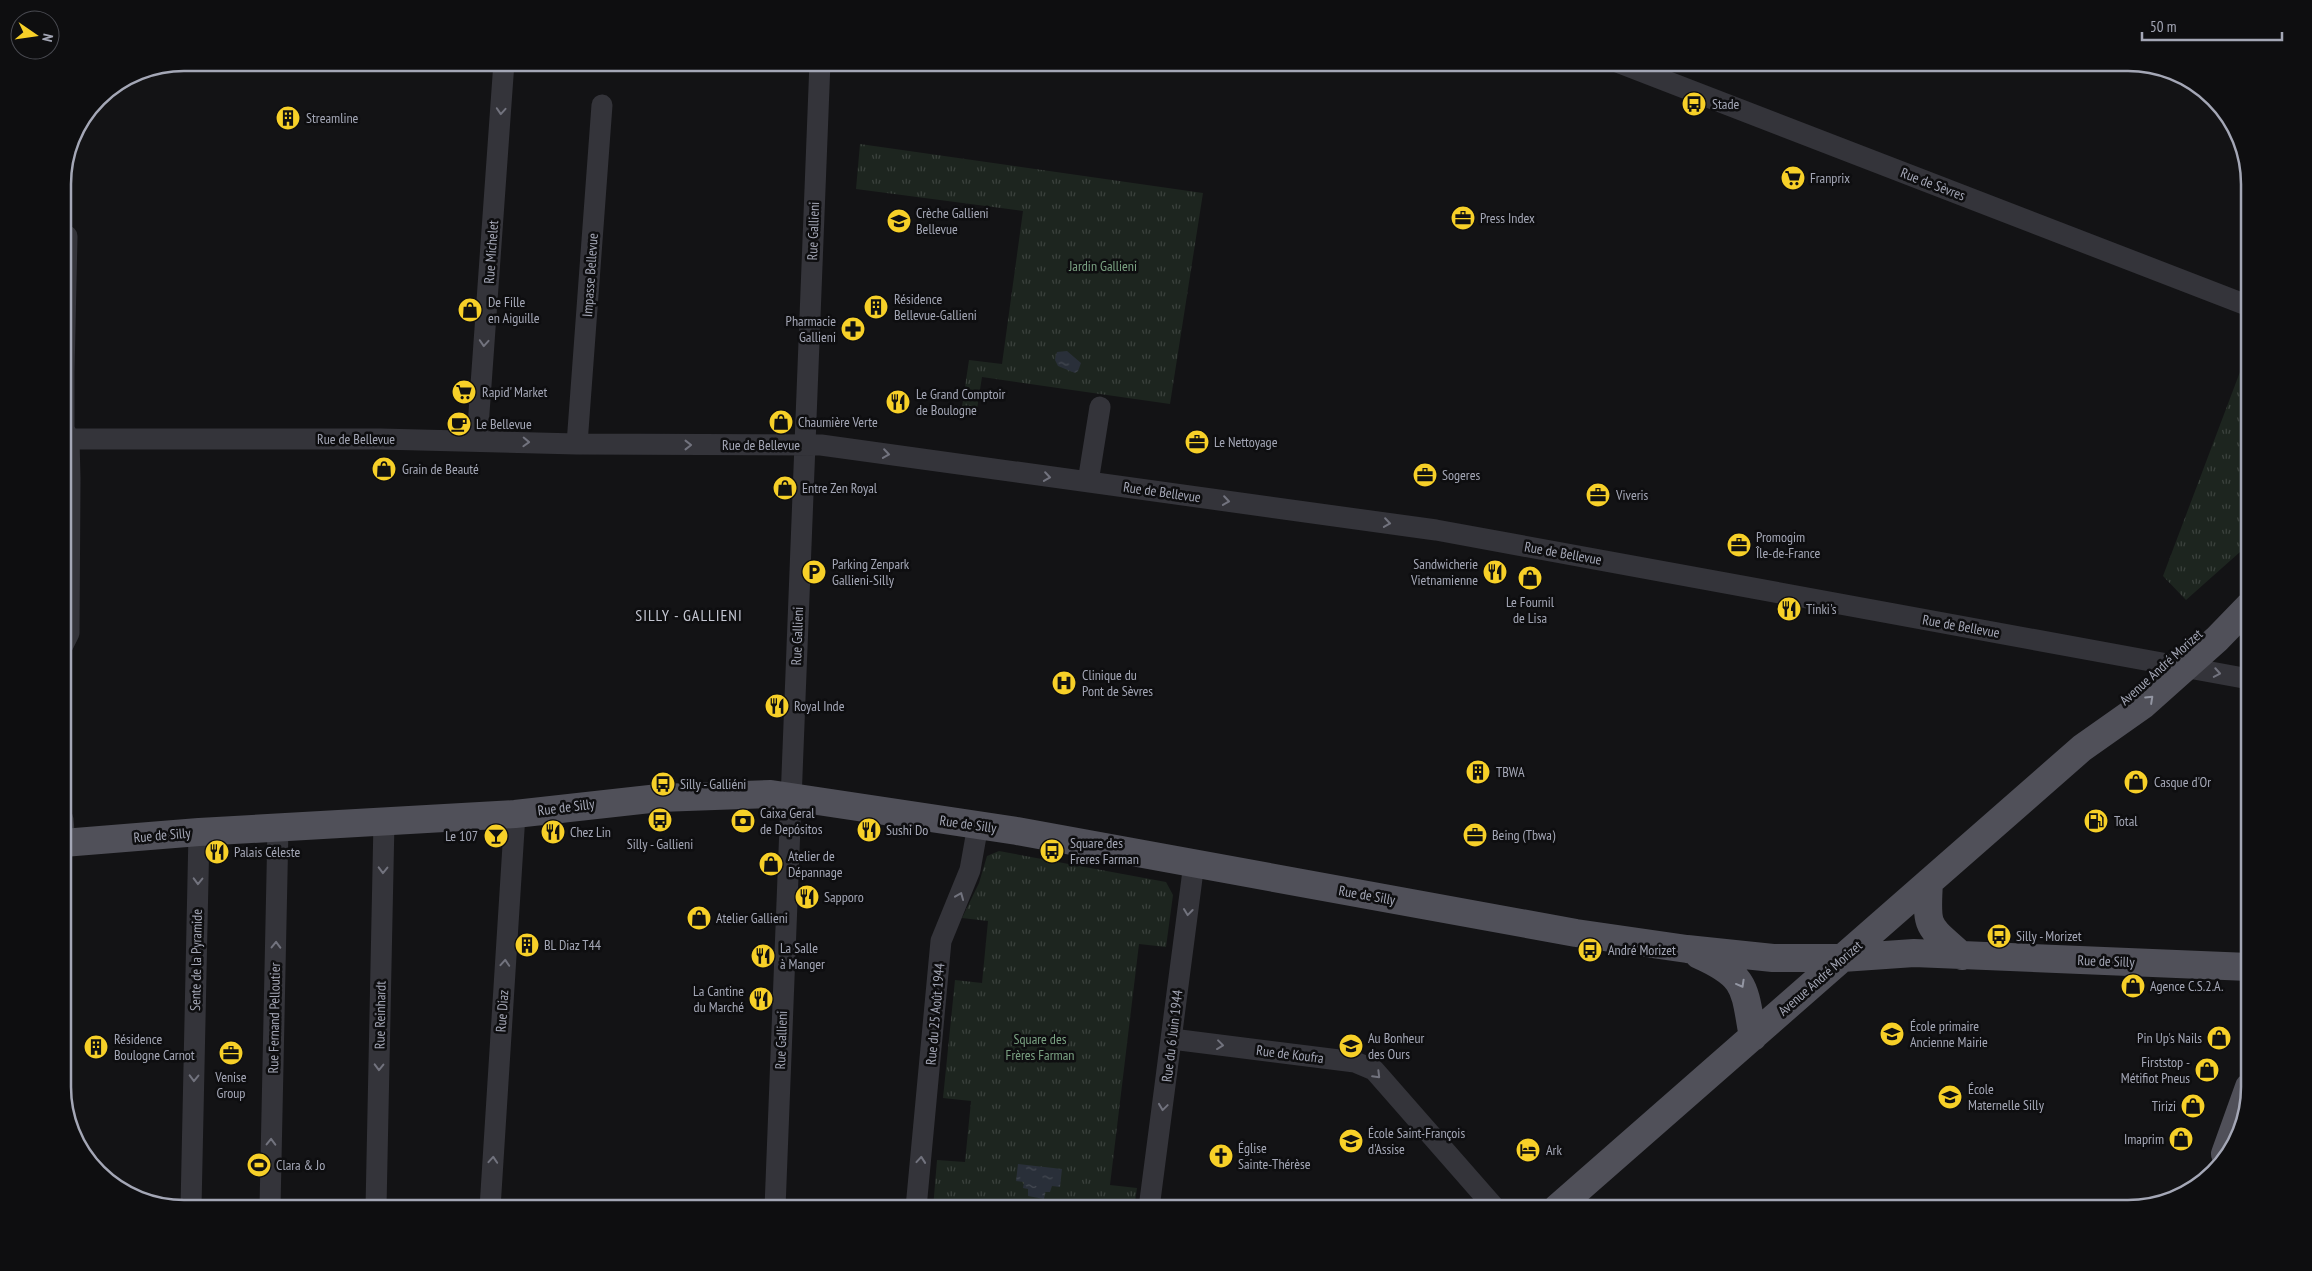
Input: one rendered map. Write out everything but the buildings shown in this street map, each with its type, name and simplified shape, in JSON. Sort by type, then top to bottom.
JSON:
[{"type":"main road","name":"Avenue André Morizet","points":[[1566,1200],[2082,748],[2143,705],[2174,665],[2232,603],[2241,601]]},
{"type":"main road","name":"Avenue André Morizet","points":[[2174,665],[2241,612]]},
{"type":"main road","name":"Rue de Silly","points":[[71,835],[199,832],[515,814],[659,798],[752,793],[792,795],[1194,863],[1576,933],[1687,949],[1773,958],[1842,958],[1914,953],[2241,967]]},
{"type":"main road","points":[[1929,882],[1927,916],[1930,927],[1962,956]]},
{"type":"main road","name":"Rue de Silly","points":[[1687,949],[1722,965],[1736,976],[1744,988],[1753,1037]]},
{"type":"street","name":"Rue Michelet","points":[[477,441],[503,71]]},
{"type":"street","name":"Rue Gallieni","points":[[775,1200],[820,71]]},
{"type":"street","name":"Rue de Sèvres","points":[[1640,71],[2241,303]]},
{"type":"street","name":"Impasse Bellevue","points":[[577,444],[602,105]]},
{"type":"street","points":[[1088,482],[1100,407]]},
{"type":"street","name":"Rue de Bellevue","points":[[71,439],[821,445],[1436,530],[2241,677]]},
{"type":"street","name":"Rue Diaz","points":[[491,1200],[515,814]]},
{"type":"street","name":"Rue Reinhardt","points":[[376,1200],[384,821]]},
{"type":"street","name":"Rue du 25 Août 1944","points":[[917,1200],[941,941],[970,870],[978,825]]},
{"type":"street","name":"Rue Fernand Pelloutier","points":[[270,1200],[278,827]]},
{"type":"street","name":"Sente de la Pyramide","points":[[191,1200],[199,832]]},
{"type":"street","name":"Rue du 6 Juin 1944","points":[[1150,1200],[1194,863]]},
{"type":"street","name":"Rue de Koufra","points":[[1172,1039],[1355,1062],[1374,1070],[1488,1200]]},
{"type":"green space","name":"Jardin Gallieni","points":[[860,144],[1203,193],[1170,404],[982,377],[977,409],[962,407],[969,360],[1002,364],[1023,211],[856,189]]},
{"type":"green space","points":[[2241,369],[2241,551],[2186,600],[2163,576]]},
{"type":"green space","name":"Square des Frères Farman","points":[[999,851],[1166,882],[1173,895],[1166,947],[1139,944],[1110,1185],[1137,1188],[1135,1200],[934,1200],[937,1160],[965,1162],[971,1101],[943,1098],[955,980],[982,983],[988,921],[962,918],[979,883],[987,856]]},
{"type":"water","points":[[1067,351],[1081,363],[1078,371],[1075,373],[1058,366],[1055,360],[1057,352]]},
{"type":"water","points":[[1018,1164],[1062,1169],[1060,1187],[1052,1186],[1050,1192],[1045,1192],[1044,1199],[1028,1196],[1028,1189],[1023,1188],[1024,1182],[1016,1181]]},
{"type":"place","name":"Stade","points":[[1694,104]]},
{"type":"place","name":"Streamline","points":[[288,118]]},
{"type":"place","name":"Franprix","points":[[1793,178]]},
{"type":"place","name":"Press Index","points":[[1463,218]]},
{"type":"place","name":"Crèche Gallieni Bellevue","points":[[899,221]]},
{"type":"place","name":"Résidence Bellevue-Gallieni","points":[[876,307]]},
{"type":"place","name":"De Fille en Aiguille","points":[[470,310]]},
{"type":"place","name":"Pharmacie Gallieni","points":[[853,329]]},
{"type":"place","name":"Rapid' Market","points":[[464,392]]},
{"type":"place","name":"Le Grand Comptoir de Boulogne","points":[[898,402]]},
{"type":"place","name":"Chaumière Verte","points":[[781,422]]},
{"type":"place","name":"Le Bellevue","points":[[459,424]]},
{"type":"place","name":"Le Nettoyage","points":[[1197,442]]},
{"type":"place","name":"Grain de Beauté","points":[[384,469]]},
{"type":"place","name":"Sogeres","points":[[1425,475]]},
{"type":"place","name":"Entre Zen Royal","points":[[785,488]]},
{"type":"place","name":"Viveris","points":[[1598,495]]},
{"type":"place","name":"Promogim Île-de-France","points":[[1739,545]]},
{"type":"place","name":"Parking Zenpark Gallieni-Silly","points":[[814,572]]},
{"type":"place","name":"Sandwicherie Vietnamienne","points":[[1495,572]]},
{"type":"place","name":"Le Fournil de Lisa","points":[[1530,578]]},
{"type":"place","name":"Tinki's","points":[[1789,609]]},
{"type":"place","name":"Clinique du Pont de Sèvres","points":[[1064,683]]},
{"type":"place","name":"Royal Inde","points":[[777,706]]},
{"type":"place","name":"TBWA","points":[[1478,772]]},
{"type":"place","name":"Casque d'Or","points":[[2136,782]]},
{"type":"place","name":"Silly - Galliéni","points":[[663,784]]},
{"type":"place","name":"Silly - Gallieni","points":[[660,820]]},
{"type":"place","name":"Caixa Geral de Depósitos","points":[[743,821]]},
{"type":"place","name":"Total","points":[[2096,821]]},
{"type":"place","name":"Sushi Do","points":[[869,830]]},
{"type":"place","name":"Chez Lin","points":[[553,832]]},
{"type":"place","name":"Being (Tbwa)","points":[[1475,835]]},
{"type":"place","name":"Le 107","points":[[496,836]]},
{"type":"place","name":"Square des Freres Farman","points":[[1052,851]]},
{"type":"place","name":"Palais Céleste","points":[[217,852]]},
{"type":"place","name":"Atelier de Dépannage","points":[[771,864]]},
{"type":"place","name":"Sapporo","points":[[807,897]]},
{"type":"place","name":"Atelier Gallieni","points":[[699,918]]},
{"type":"place","name":"Silly - Morizet","points":[[1999,936]]},
{"type":"place","name":"BL Diaz T44","points":[[527,945]]},
{"type":"place","name":"André Morizet","points":[[1590,950]]},
{"type":"place","name":"La Salle à Manger","points":[[763,956]]},
{"type":"place","name":"Agence C.S.2.A.","points":[[2133,986]]},
{"type":"place","name":"La Cantine du Marché","points":[[761,999]]},
{"type":"place","name":"École primaire Ancienne Mairie","points":[[1892,1034]]},
{"type":"place","name":"Pin Up's Nails","points":[[2219,1038]]},
{"type":"place","name":"Au Bonheur des Ours","points":[[1351,1046]]},
{"type":"place","name":"Résidence Boulogne Carnot","points":[[96,1047]]},
{"type":"place","name":"Venise Group","points":[[231,1053]]},
{"type":"place","name":"Firststop - Métifiot Pneus","points":[[2207,1070]]},
{"type":"place","name":"École Maternelle Silly","points":[[1950,1097]]},
{"type":"place","name":"Tirizi","points":[[2193,1106]]},
{"type":"place","name":"Imaprim","points":[[2181,1139]]},
{"type":"place","name":"École Saint-François d'Assise","points":[[1351,1141]]},
{"type":"place","name":"Ark","points":[[1528,1150]]},
{"type":"place","name":"Église Sainte-Thérèse","points":[[1221,1156]]},
{"type":"place","name":"Clara & Jo","points":[[259,1165]]},
{"type":"district","name":"SILLY - GALLIENI","points":[[689,615]]}]
